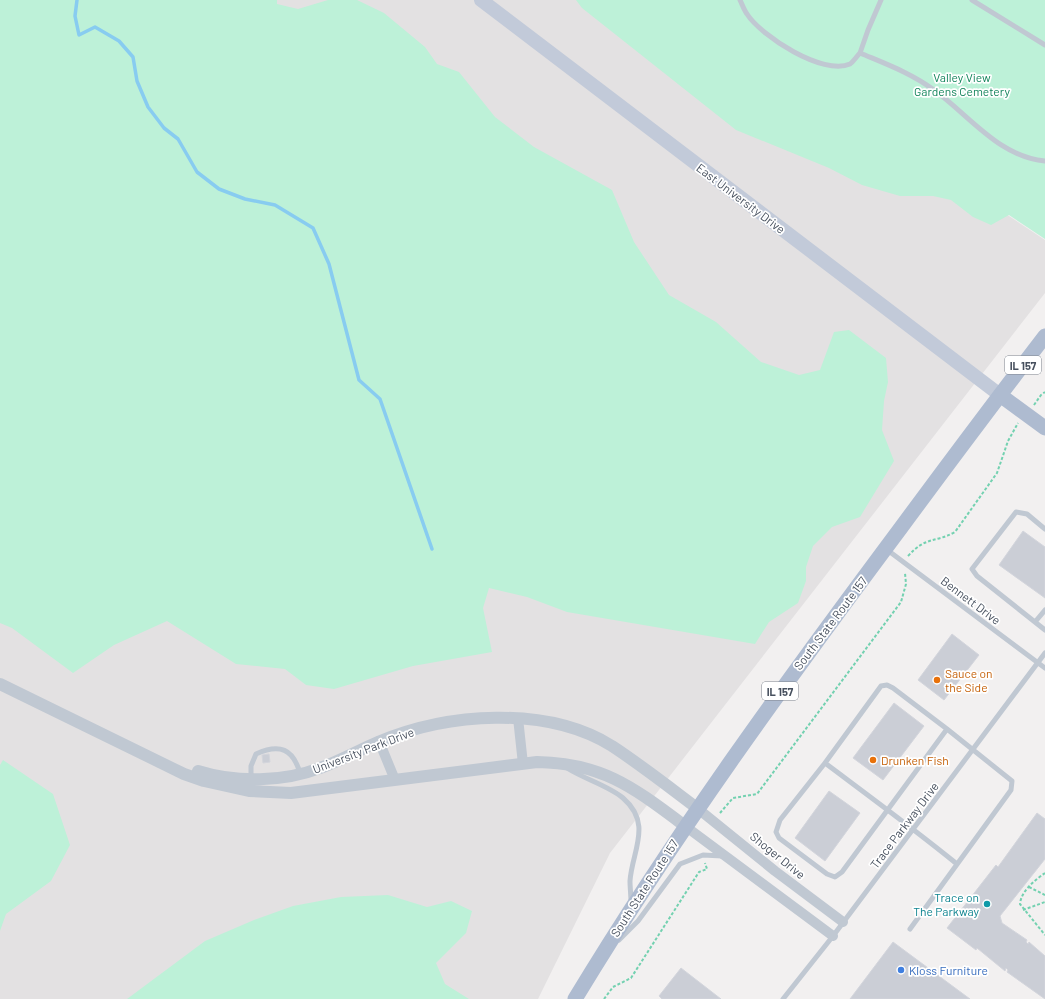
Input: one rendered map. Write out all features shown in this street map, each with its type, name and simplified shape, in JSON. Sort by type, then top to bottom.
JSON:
[{"type":"main road","name":"East University Drive","points":[[482,0],[1000,395]]},
{"type":"main road","name":"South State Route 157","points":[[575,999],[631,907],[697,808],[798,666],[1045,336]]},
{"type":"main road","points":[[1000,395],[1045,428]]},
{"type":"street","name":"University Park Drive","points":[[0,684],[204,781],[249,791],[291,793],[523,764],[558,762],[584,767],[621,781],[685,826]]},
{"type":"street","name":"University Park Drive","points":[[151,757],[208,774],[251,779],[286,776],[319,769],[379,742],[438,724],[466,720],[518,718],[562,726],[586,733],[611,746],[697,808]]},
{"type":"street","points":[[518,718],[523,764]]},
{"type":"street","points":[[379,742],[396,780]]},
{"type":"street","name":"Shoger Drive","points":[[697,808],[775,871],[843,922]]},
{"type":"street","points":[[685,826],[832,936]]},
{"type":"lane","points":[[740,0],[747,14],[768,35],[791,50],[820,63],[837,67],[850,64],[860,53],[881,0]]},
{"type":"lane","points":[[972,0],[1045,45]]},
{"type":"lane","points":[[860,53],[912,75],[933,89],[990,137],[1010,151],[1030,160],[1045,161]]},
{"type":"lane","points":[[1045,529],[1027,514],[1016,512],[972,569],[977,576],[1045,630]]},
{"type":"lane","name":"Bennett Drive","points":[[886,548],[1045,668]]},
{"type":"lane","points":[[1035,622],[1045,610]]},
{"type":"lane","name":"Trace Parkway Drive","points":[[783,999],[914,829],[1045,653]]},
{"type":"lane","points":[[910,929],[1011,790],[1012,781],[973,749],[947,729],[893,688],[887,685],[881,686],[825,763],[780,820],[776,832],[779,838],[827,874],[835,877],[842,872],[947,729]]},
{"type":"lane","points":[[251,779],[253,759],[256,754],[279,749],[288,751],[293,756],[300,773]]},
{"type":"lane","points":[[558,762],[582,778],[610,789],[624,798],[636,814],[639,829],[639,844],[630,880],[631,907]]},
{"type":"lane","points":[[825,763],[914,829],[957,864]]},
{"type":"lane","points":[[597,963],[638,921],[680,864],[703,855],[728,857]]},
{"type":"path","points":[[715,821],[733,798],[757,794],[901,602],[906,584],[904,562],[917,546],[934,538],[948,536],[955,532],[997,473],[1010,436],[1016,426],[1045,392]]},
{"type":"path","points":[[604,999],[613,987],[631,978],[699,872],[707,869],[703,855]]},
{"type":"path","points":[[1045,873],[1029,887],[1020,900],[1023,910],[1045,935]]},
{"type":"path","points":[[1029,887],[1045,895]]},
{"type":"path","points":[[1023,910],[1045,902]]},
{"type":"shaded area","points":[[0,0],[699,0],[750,44],[1045,240],[1045,293],[610,853],[538,999],[0,999]]},
{"type":"green space","points":[[0,0],[277,0],[277,4],[298,9],[328,0],[357,0],[384,13],[425,47],[437,64],[459,72],[495,117],[534,147],[612,190],[634,242],[669,295],[716,322],[761,362],[799,375],[820,370],[834,332],[849,330],[886,358],[888,382],[884,401],[882,430],[894,461],[860,517],[832,527],[813,546],[806,567],[806,581],[798,603],[769,622],[755,644],[567,612],[527,597],[489,588],[483,608],[492,652],[413,666],[334,689],[306,685],[285,669],[236,664],[167,621],[114,645],[73,673],[12,628],[0,623]]},
{"type":"green space","name":"Valley View Gardens Cemetery","points":[[576,0],[1045,0],[1045,239],[1009,215],[991,225],[973,217],[951,200],[933,196],[900,196],[862,185],[829,168],[736,130],[582,8]]},
{"type":"green space","points":[[3,760],[53,794],[70,845],[51,881],[6,914],[0,931],[0,765]]},
{"type":"green space","points":[[388,895],[427,907],[451,901],[472,911],[466,933],[436,963],[445,984],[469,999],[127,999],[205,941],[254,920],[293,906],[341,897]]},
{"type":"building","points":[[1023,531],[1045,547],[1045,598],[999,565]]},
{"type":"building","points":[[952,634],[979,655],[944,700],[918,680]]},
{"type":"building","points":[[894,703],[924,726],[883,780],[853,758]]},
{"type":"building","points":[[269,754],[270,762],[263,763],[262,755]]},
{"type":"building","points":[[829,791],[860,813],[825,861],[795,838]]},
{"type":"building","name":"Trace on The Parkway","points":[[1037,813],[1045,819],[1045,859],[1000,916],[1002,923],[1027,940],[1026,942],[1028,944],[1029,942],[1045,956],[1045,999],[1007,972],[1008,970],[1006,968],[1005,971],[977,948],[976,950],[947,928],[996,865],[998,867]]},
{"type":"building","name":"Kloss Furniture","points":[[893,942],[970,999],[850,999]]},
{"type":"building","points":[[681,968],[721,999],[662,999],[659,996]]},
{"type":"waterway","points":[[77,0],[75,16],[79,35],[95,27],[119,41],[133,57],[137,81],[148,107],[164,128],[178,139],[197,172],[219,189],[245,199],[275,205],[313,228],[329,264],[359,380],[380,399],[432,549]]},
{"type":"place","name":"Sauce on the Side","points":[[937,680]]},
{"type":"place","name":"Drunken Fish","points":[[873,760]]},
{"type":"place","name":"Trace on The Parkway","points":[[987,904]]},
{"type":"place","name":"Kloss Furniture","points":[[901,970]]}]
